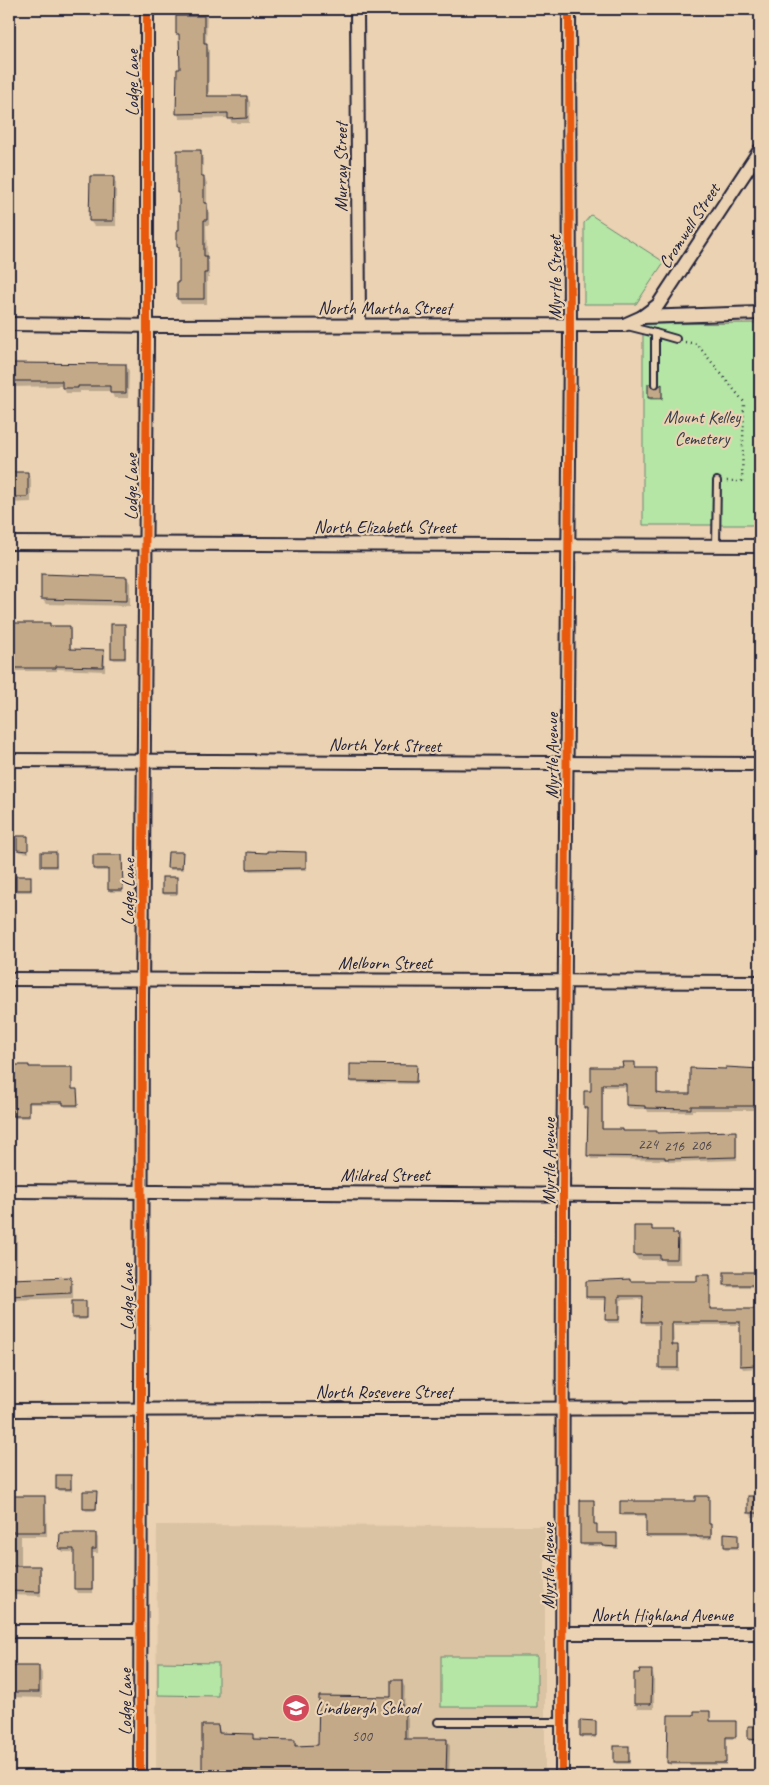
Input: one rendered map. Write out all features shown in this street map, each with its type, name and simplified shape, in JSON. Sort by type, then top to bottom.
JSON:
[{"type":"street","name":"Lodge Lane","points":[[140,1776],[147,9]]},
{"type":"street","name":"Murray Street","points":[[357,9],[359,326]]},
{"type":"street","name":"Myrtle Street","points":[[569,9],[569,545]]},
{"type":"street","name":"Cromwell Street","points":[[642,317],[658,305],[760,150]]},
{"type":"street","name":"North Martha Street","points":[[9,324],[147,326],[624,325],[642,317],[760,314]]},
{"type":"street","name":"North Elizabeth Street","points":[[9,543],[760,546]]},
{"type":"street","name":"Myrtle Avenue","points":[[562,1776],[563,1194],[569,545]]},
{"type":"street","name":"North York Street","points":[[9,760],[760,764]]},
{"type":"street","name":"Melborn Street","points":[[9,979],[760,982]]},
{"type":"street","name":"Mildred Street","points":[[9,1191],[760,1196]]},
{"type":"street","name":"North Rosevere Street","points":[[9,1410],[760,1408]]},
{"type":"street","points":[[9,1631],[140,1631]]},
{"type":"street","name":"North Highland Avenue","points":[[563,1632],[760,1633]]},
{"type":"lane","points":[[624,325],[676,339]]},
{"type":"lane","points":[[655,334],[655,384]]},
{"type":"lane","points":[[716,546],[717,481]]},
{"type":"lane","points":[[438,1722],[562,1722]]},
{"type":"path","points":[[676,339],[697,344],[744,402],[742,481],[717,481]]},
{"type":"shaded area","points":[[157,1525],[545,1526],[545,1776],[156,1776]]},
{"type":"green space","points":[[591,215],[664,262],[636,304],[584,304],[584,223]]},
{"type":"green space","name":"Mount Kelley Cemetery","points":[[760,323],[760,525],[643,525],[643,324]]},
{"type":"green space","points":[[441,1656],[537,1656],[537,1707],[441,1707]]},
{"type":"green space","points":[[158,1662],[218,1663],[218,1696],[158,1695]]},
{"type":"building","points":[[176,16],[204,16],[204,43],[207,43],[207,96],[247,96],[247,118],[228,119],[228,113],[176,114],[177,69],[180,69],[179,34],[176,34]]},
{"type":"building","points":[[177,150],[201,150],[201,176],[204,176],[204,203],[207,203],[207,220],[204,220],[204,256],[207,256],[207,273],[204,273],[204,299],[177,299],[177,282],[179,282],[177,230],[179,230],[179,193],[177,193]]},
{"type":"building","points":[[90,176],[114,176],[113,221],[89,221]]},
{"type":"building","points":[[13,363],[126,364],[126,393],[110,393],[110,386],[62,388],[62,381],[13,381]]},
{"type":"building","points":[[648,384],[655,389],[662,384],[662,398],[648,398]]},
{"type":"building","points":[[11,472],[28,472],[28,497],[10,497]]},
{"type":"building","points":[[41,574],[127,577],[127,601],[41,599]]},
{"type":"building","points":[[9,623],[50,623],[50,626],[70,626],[70,649],[104,650],[103,667],[9,668]]},
{"type":"building","points":[[111,624],[125,624],[125,658],[111,658]]},
{"type":"building","points":[[17,836],[28,836],[28,851],[17,850]]},
{"type":"building","points":[[267,851],[306,852],[306,868],[247,869],[247,852],[267,853]]},
{"type":"building","points":[[41,852],[56,852],[56,866],[41,866]]},
{"type":"building","points":[[168,852],[183,852],[182,868],[167,868]]},
{"type":"building","points":[[93,855],[122,855],[123,890],[108,890],[108,869],[93,869]]},
{"type":"building","points":[[16,876],[31,876],[31,890],[16,890]]},
{"type":"building","points":[[162,877],[177,877],[177,893],[162,893]]},
{"type":"building","points":[[622,1062],[635,1062],[635,1068],[657,1068],[657,1093],[663,1094],[690,1094],[690,1068],[726,1069],[726,1067],[760,1069],[760,1106],[691,1106],[691,1109],[645,1108],[645,1106],[626,1105],[626,1084],[602,1084],[602,1129],[657,1131],[657,1133],[736,1131],[736,1157],[665,1159],[665,1157],[587,1156],[588,1108],[584,1108],[584,1091],[591,1091],[591,1067],[623,1067]]},
{"type":"building","points":[[350,1064],[417,1065],[416,1082],[350,1081]]},
{"type":"building","points":[[14,1065],[72,1067],[72,1089],[77,1089],[78,1105],[63,1105],[63,1102],[29,1102],[29,1116],[12,1116]]},
{"type":"building","points":[[634,1226],[652,1226],[652,1230],[673,1230],[673,1234],[678,1234],[677,1259],[660,1259],[660,1255],[634,1255]]},
{"type":"building","points":[[724,1272],[760,1272],[760,1285],[724,1285]]},
{"type":"building","points":[[697,1275],[710,1275],[710,1309],[760,1309],[760,1321],[757,1321],[757,1365],[740,1366],[740,1322],[672,1322],[672,1345],[678,1345],[678,1368],[659,1368],[659,1322],[642,1322],[643,1296],[619,1296],[619,1320],[605,1320],[606,1297],[586,1297],[586,1281],[630,1279],[630,1281],[697,1281]]},
{"type":"building","points":[[71,1277],[71,1293],[9,1296],[9,1279]]},
{"type":"building","points":[[72,1301],[86,1301],[86,1318],[72,1318]]},
{"type":"building","points":[[56,1475],[71,1475],[71,1489],[56,1489]]},
{"type":"building","points":[[83,1491],[97,1491],[96,1509],[83,1509]]},
{"type":"building","points":[[9,1496],[45,1496],[45,1532],[9,1532]]},
{"type":"building","points":[[695,1496],[709,1496],[711,1537],[646,1536],[646,1514],[620,1514],[620,1501],[695,1501]]},
{"type":"building","points":[[748,1496],[760,1496],[760,1513],[748,1513]]},
{"type":"building","points":[[580,1500],[594,1500],[594,1524],[597,1524],[597,1533],[617,1533],[617,1547],[603,1546],[603,1544],[580,1544]]},
{"type":"building","points":[[60,1533],[96,1533],[96,1549],[92,1549],[92,1589],[74,1589],[74,1549],[59,1549]]},
{"type":"building","points":[[724,1533],[738,1534],[738,1547],[724,1547]]},
{"type":"building","points":[[9,1566],[40,1566],[40,1592],[9,1591]]},
{"type":"building","points":[[9,1666],[39,1666],[39,1692],[9,1692]]},
{"type":"building","points":[[640,1670],[652,1670],[651,1704],[634,1704],[634,1673],[639,1673]]},
{"type":"building","points":[[391,1680],[402,1680],[402,1711],[405,1711],[405,1739],[447,1739],[446,1776],[252,1776],[252,1772],[202,1772],[202,1725],[218,1725],[219,1733],[253,1734],[253,1739],[295,1740],[295,1746],[318,1745],[319,1696],[391,1697]]},
{"type":"building","points":[[694,1711],[710,1711],[710,1721],[736,1721],[736,1737],[726,1737],[726,1763],[667,1763],[668,1715],[694,1715]]},
{"type":"building","points":[[580,1720],[596,1721],[596,1736],[580,1736]]},
{"type":"building","points":[[748,1726],[760,1726],[760,1740],[748,1739]]},
{"type":"building","points":[[614,1746],[629,1746],[629,1762],[614,1762]]},
{"type":"cycle path","points":[[140,1776],[147,9]]},
{"type":"cycle path","points":[[562,1776],[563,1194],[570,340],[569,9]]},
{"type":"place","name":"Lindbergh School","points":[[296,1708]]}]
